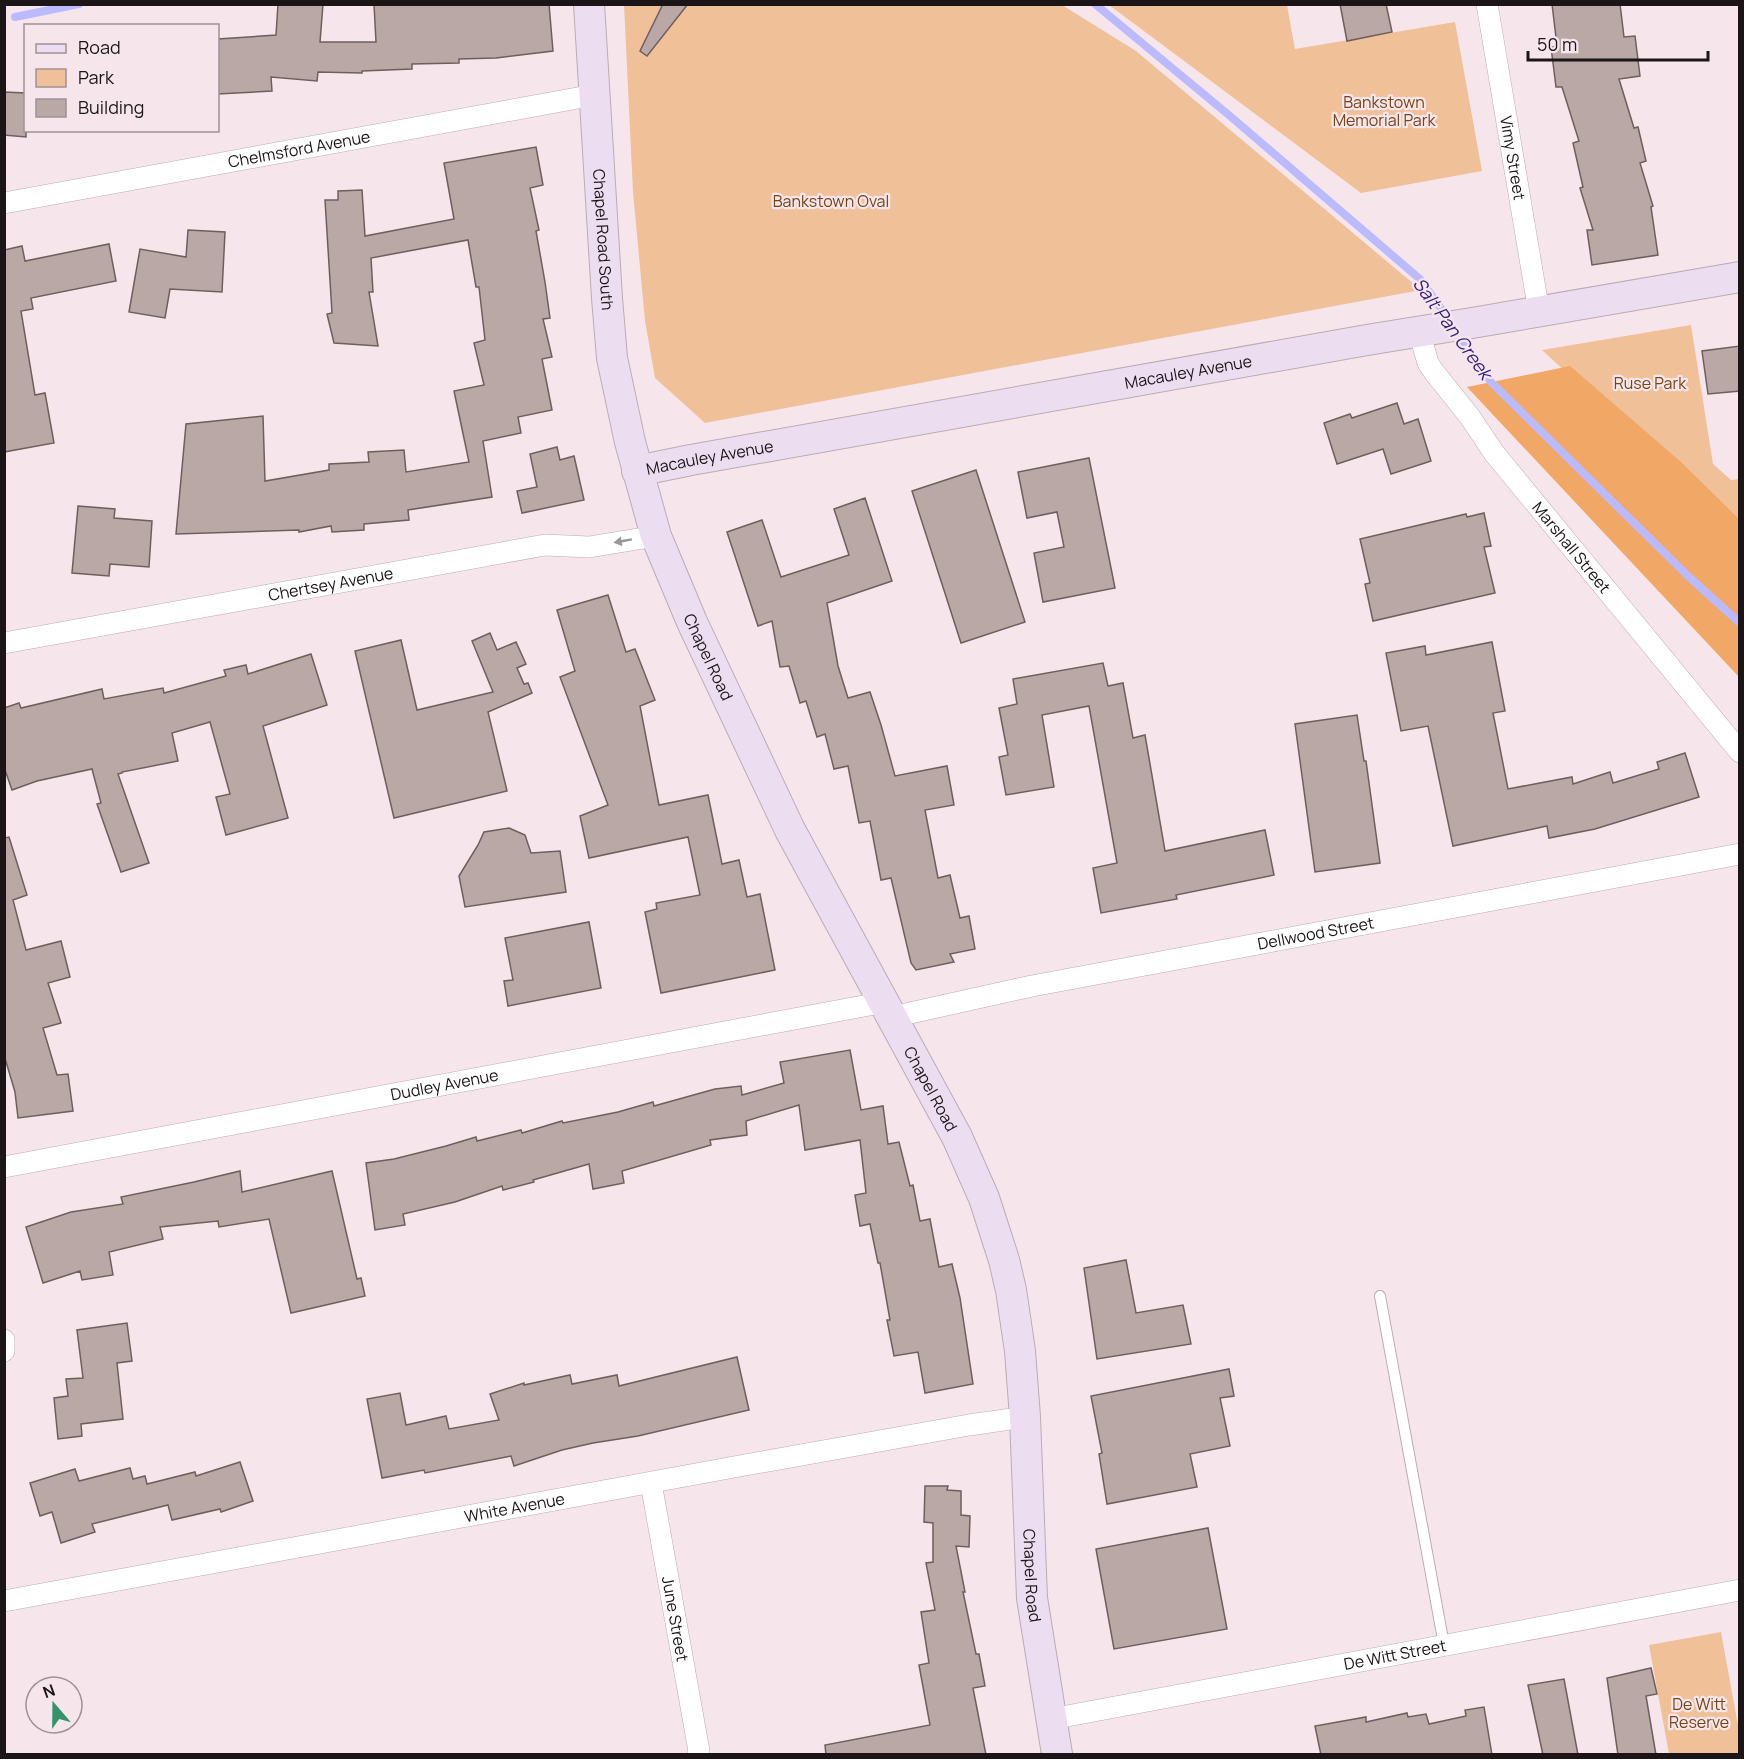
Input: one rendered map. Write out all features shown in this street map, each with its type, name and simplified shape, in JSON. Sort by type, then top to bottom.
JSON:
[{"type":"main road","name":"Chapel Road South","points":[[589,4],[612,358],[619,398],[637,471]]},
{"type":"main road","name":"Macauley Avenue","points":[[637,471],[749,449],[1740,278]]},
{"type":"main road","name":"Chapel Road","points":[[637,471],[656,536],[692,622],[785,820],[957,1137],[980,1188],[995,1230],[1004,1260],[1017,1323],[1025,1417],[1032,1598],[1057,1755]]},
{"type":"street","name":"Vimy Street","points":[[1487,4],[1539,312]]},
{"type":"street","name":"Chelmsford Avenue","points":[[4,203],[594,95]]},
{"type":"street","name":"Marshall Street","points":[[1419,332],[1428,363],[1470,417],[1494,453],[1740,752]]},
{"type":"street","name":"Chertsey Avenue","points":[[4,644],[545,545],[589,547],[656,536]]},
{"type":"street","name":"Dellwood Street","points":[[889,1010],[1044,984],[1740,854]]},
{"type":"street","name":"Dudley Avenue","points":[[4,1167],[889,1010]]},
{"type":"street","points":[[4,1341],[4,1351]]},
{"type":"street","name":"White Avenue","points":[[4,1601],[969,1425],[1025,1417]]},
{"type":"street","name":"June Street","points":[[651,1483],[698,1755]]},
{"type":"street","name":"De Witt Street","points":[[1051,1719],[1740,1590]]},
{"type":"lane","points":[[1380,1296],[1444,1646]]},
{"type":"green space","name":"Bankstown Oval","points":[[624,5],[1062,5],[1136,51],[1421,290],[705,423],[655,378],[645,321],[633,192]]},
{"type":"green space","name":"Bankstown Memorial Park","points":[[1109,5],[1287,5],[1295,49],[1455,22],[1482,171],[1361,193]]},
{"type":"green space","name":"Ruse Park","points":[[1691,325],[1713,464],[1731,480],[1739,479],[1739,531],[1542,350]]},
{"type":"green space","name":"De Witt Reserve","points":[[1721,1632],[1739,1731],[1739,1754],[1669,1754],[1649,1645]]},
{"type":"shaded area","points":[[1570,366],[1681,462],[1739,519],[1739,677],[1467,387]]},
{"type":"building","points":[[278,4],[323,4],[320,42],[376,42],[374,4],[549,4],[553,51],[496,58],[459,59],[459,63],[412,64],[412,69],[362,71],[362,73],[318,72],[317,81],[271,77],[272,91],[219,94],[219,39],[276,35]]},
{"type":"building","points":[[663,4],[688,4],[647,56],[640,51]]},
{"type":"building","points":[[1340,4],[1386,4],[1392,32],[1347,41]]},
{"type":"building","points":[[1552,4],[1620,4],[1624,37],[1635,36],[1640,76],[1619,79],[1634,128],[1638,127],[1646,161],[1640,163],[1653,206],[1651,207],[1658,255],[1592,265],[1587,230],[1593,230],[1580,188],[1583,187],[1573,143],[1579,141],[1562,87],[1556,87],[1551,47],[1557,46]]},
{"type":"building","points":[[4,92],[24,93],[26,137],[4,135]]},
{"type":"building","points":[[536,147],[543,185],[530,188],[539,230],[536,231],[550,318],[543,319],[552,357],[542,359],[552,410],[518,417],[521,433],[483,441],[492,497],[408,510],[409,520],[364,524],[364,530],[332,532],[331,526],[299,532],[299,530],[176,534],[186,424],[263,416],[265,481],[329,470],[329,464],[369,462],[368,452],[404,450],[406,472],[469,462],[454,391],[484,385],[474,343],[485,340],[479,287],[476,287],[468,240],[371,258],[373,292],[369,292],[378,346],[334,343],[327,314],[332,313],[325,200],[338,200],[338,191],[362,190],[365,236],[454,219],[444,163]]},
{"type":"building","points":[[188,230],[225,232],[222,292],[170,289],[165,318],[129,312],[140,249],[186,257]]},
{"type":"building","points":[[109,244],[116,281],[31,298],[33,309],[21,311],[35,395],[45,393],[54,443],[4,452],[4,250],[22,246],[25,261]]},
{"type":"building","points":[[1740,346],[1740,391],[1708,394],[1702,351]]},
{"type":"building","points":[[1397,403],[1404,424],[1418,419],[1431,461],[1391,474],[1383,449],[1337,464],[1324,423],[1350,414],[1352,418]]},
{"type":"building","points":[[557,447],[560,460],[574,456],[584,500],[522,513],[517,491],[537,487],[530,454]]},
{"type":"building","points":[[1089,458],[1115,588],[1043,602],[1034,553],[1064,547],[1057,512],[1027,518],[1018,472]]},
{"type":"building","points":[[976,470],[1025,622],[961,643],[912,491]]},
{"type":"building","points":[[865,498],[892,581],[827,603],[838,666],[848,698],[870,692],[895,776],[947,766],[954,805],[925,810],[938,878],[950,875],[960,918],[969,916],[975,949],[950,954],[954,962],[916,970],[911,963],[891,878],[881,880],[870,821],[859,823],[848,766],[834,769],[825,734],[817,737],[806,701],[800,703],[789,666],[780,667],[772,621],[758,626],[727,532],[762,520],[781,577],[849,555],[834,509]]},
{"type":"building","points":[[78,506],[115,509],[114,518],[152,521],[149,567],[110,564],[109,576],[72,573]]},
{"type":"building","points":[[1484,513],[1491,546],[1484,547],[1495,593],[1373,621],[1365,584],[1370,583],[1360,539],[1466,514],[1467,517]]},
{"type":"building","points":[[608,595],[626,652],[635,649],[655,700],[640,706],[659,805],[708,795],[722,864],[739,860],[747,897],[760,894],[775,970],[661,993],[645,912],[657,909],[656,903],[700,895],[688,837],[589,858],[580,816],[608,805],[560,677],[575,671],[557,610]]},
{"type":"building","points":[[490,633],[497,650],[516,642],[526,664],[517,668],[524,684],[528,683],[532,693],[488,712],[507,791],[394,818],[355,651],[401,640],[417,710],[493,692],[472,641]]},
{"type":"building","points":[[1492,642],[1505,711],[1493,713],[1508,789],[1572,777],[1573,784],[1610,772],[1613,783],[1659,769],[1657,762],[1685,753],[1699,797],[1595,829],[1549,838],[1547,826],[1453,846],[1428,726],[1401,731],[1386,653],[1425,646],[1426,655]]},
{"type":"building","points":[[311,654],[327,705],[263,726],[288,818],[226,835],[216,797],[230,794],[210,722],[172,733],[178,761],[118,774],[149,863],[121,872],[97,804],[101,803],[92,769],[37,781],[12,790],[4,767],[4,708],[19,703],[21,708],[102,689],[104,699],[163,688],[164,693],[226,676],[224,670],[246,665],[248,674]]},
{"type":"building","points":[[1103,663],[1108,686],[1123,683],[1133,738],[1145,735],[1165,851],[1265,830],[1274,875],[1176,895],[1177,899],[1101,913],[1093,868],[1117,863],[1089,706],[1042,715],[1054,787],[1006,795],[999,757],[1008,755],[999,708],[1017,704],[1013,679]]},
{"type":"building","points":[[1357,715],[1364,761],[1366,761],[1380,863],[1315,872],[1295,724]]},
{"type":"building","points":[[509,828],[525,835],[531,853],[560,851],[566,892],[465,907],[459,876],[484,832]]},
{"type":"building","points":[[9,837],[27,895],[13,900],[26,950],[61,941],[70,977],[48,983],[61,1023],[43,1028],[57,1075],[68,1074],[73,1111],[18,1118],[15,1092],[4,1055],[4,838]]},
{"type":"building","points":[[589,922],[601,988],[508,1006],[504,981],[513,980],[505,938]]},
{"type":"building","points":[[850,1050],[861,1110],[883,1106],[888,1144],[899,1142],[910,1186],[913,1185],[920,1221],[930,1219],[939,1267],[952,1264],[960,1298],[973,1384],[925,1393],[918,1352],[894,1356],[880,1263],[878,1263],[870,1224],[860,1226],[855,1195],[866,1193],[860,1140],[805,1150],[799,1105],[746,1121],[747,1135],[710,1140],[711,1145],[622,1171],[624,1183],[593,1189],[589,1164],[533,1180],[534,1182],[503,1190],[502,1186],[455,1202],[403,1214],[405,1225],[375,1230],[366,1163],[394,1159],[476,1137],[477,1141],[521,1130],[522,1133],[562,1121],[563,1123],[618,1112],[653,1102],[654,1106],[715,1089],[741,1086],[742,1095],[784,1083],[780,1062]]},
{"type":"building","points":[[240,1171],[242,1192],[332,1171],[357,1279],[361,1278],[365,1296],[291,1313],[269,1219],[219,1227],[218,1221],[160,1227],[163,1239],[109,1252],[113,1275],[82,1280],[80,1271],[43,1283],[26,1227],[71,1212],[123,1204],[121,1197]]},
{"type":"building","points":[[1126,1260],[1136,1313],[1183,1305],[1191,1344],[1097,1359],[1084,1268]]},
{"type":"building","points":[[127,1323],[132,1361],[117,1363],[123,1419],[81,1424],[82,1436],[58,1439],[54,1398],[68,1396],[66,1379],[83,1378],[77,1330]]},
{"type":"building","points":[[737,1357],[749,1410],[638,1436],[562,1450],[514,1466],[511,1456],[425,1473],[424,1470],[382,1478],[367,1399],[400,1393],[406,1425],[446,1416],[449,1429],[499,1420],[490,1394],[524,1383],[524,1385],[570,1375],[572,1384],[617,1375],[619,1386]]},
{"type":"building","points":[[1229,1369],[1234,1396],[1220,1398],[1230,1446],[1190,1454],[1197,1487],[1107,1504],[1099,1454],[1102,1453],[1091,1396]]},
{"type":"building","points":[[240,1462],[253,1501],[221,1512],[220,1509],[172,1520],[168,1505],[92,1524],[95,1532],[61,1543],[52,1512],[40,1516],[30,1483],[75,1469],[79,1481],[130,1468],[133,1479],[145,1476],[147,1484],[195,1472],[196,1476]]},
{"type":"building","points":[[925,1486],[948,1486],[947,1490],[961,1491],[961,1515],[970,1516],[969,1547],[956,1546],[965,1592],[963,1592],[985,1686],[973,1688],[986,1755],[826,1755],[825,1745],[930,1725],[919,1665],[929,1663],[921,1612],[935,1610],[926,1563],[933,1562],[933,1523],[924,1522]]},
{"type":"building","points":[[1208,1528],[1227,1629],[1114,1649],[1096,1549]]},
{"type":"building","points":[[1651,1668],[1657,1694],[1646,1696],[1656,1755],[1618,1755],[1607,1678]]},
{"type":"building","points":[[1564,1679],[1578,1755],[1543,1755],[1528,1685]]},
{"type":"building","points":[[1484,1707],[1492,1755],[1321,1755],[1315,1726],[1366,1717],[1366,1722],[1407,1713],[1408,1717],[1426,1714],[1429,1724],[1466,1716],[1465,1710]]},
{"type":"waterway","points":[[15,17],[79,4]]},
{"type":"waterway","name":"Salt Pan Creek","points":[[1095,4],[1421,280],[1449,320]]},
{"type":"waterway","name":"Salt Pan Creek","points":[[1457,332],[1491,382],[1688,576],[1740,623]]}]
